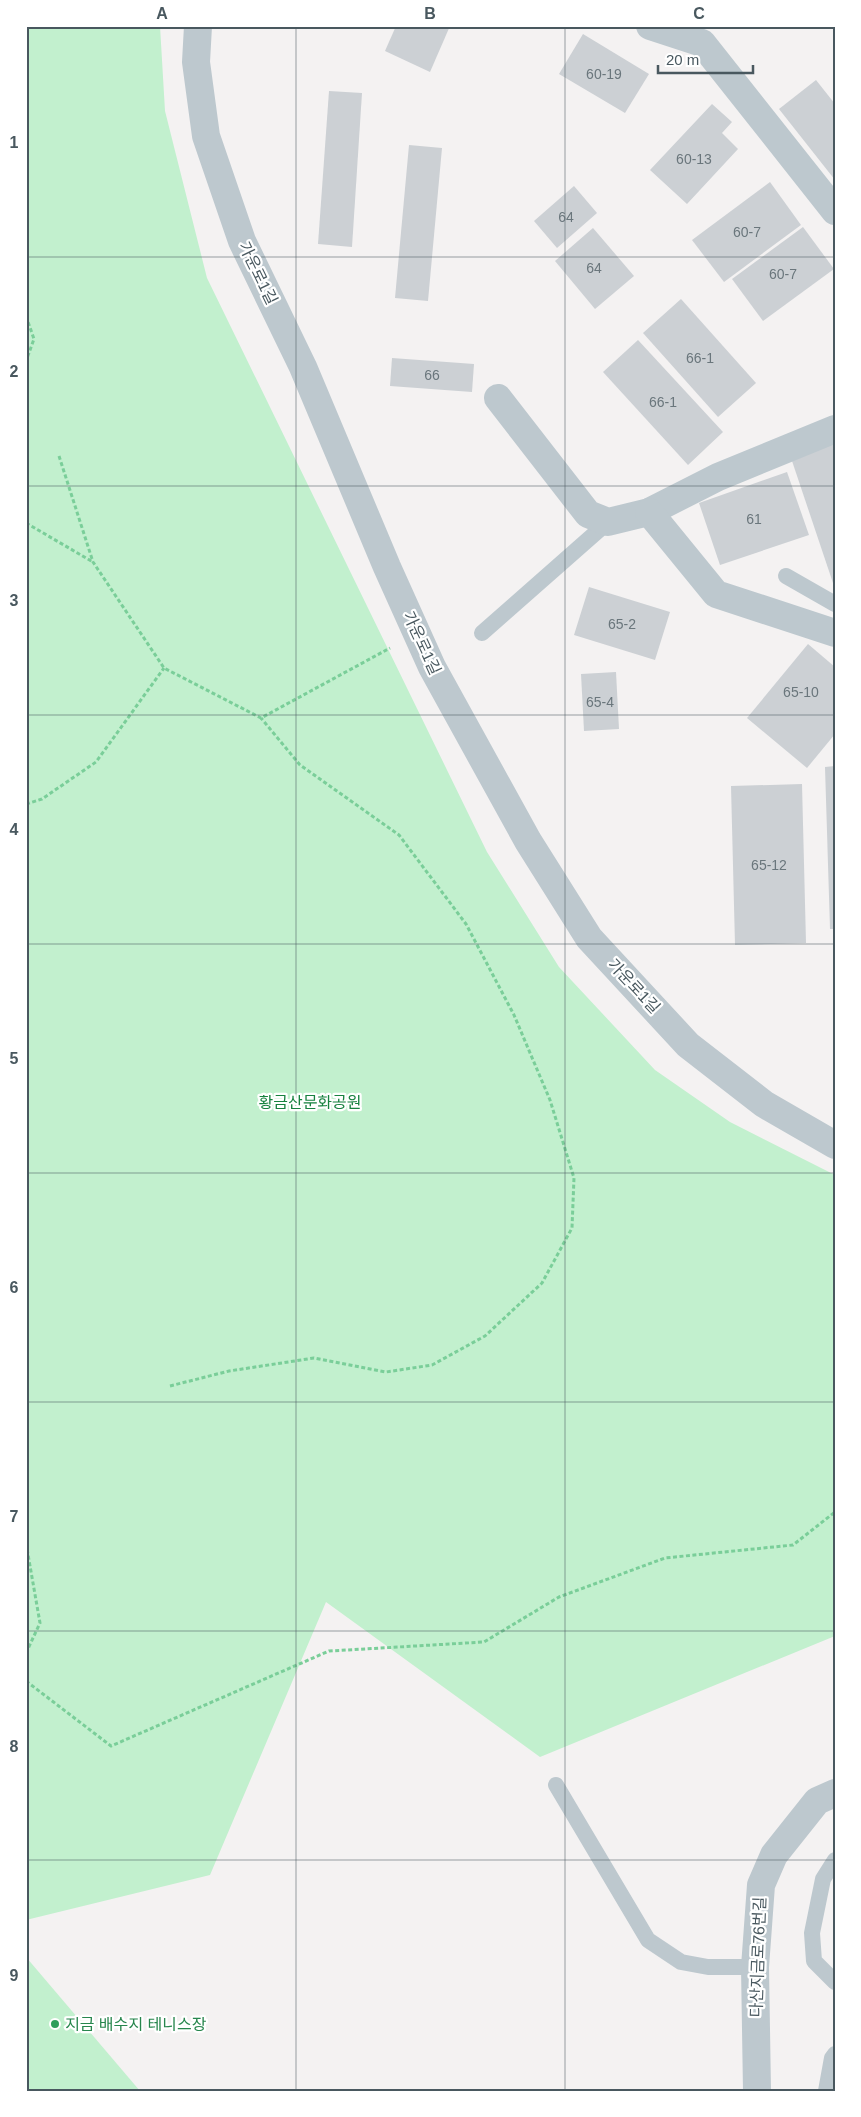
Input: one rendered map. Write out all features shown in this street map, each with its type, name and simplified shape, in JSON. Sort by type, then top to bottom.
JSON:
[{"type":"street","name":"가운로1길","points":[[198,26],[196,62],[206,136],[242,241],[303,366],[387,567],[432,667],[528,841],[589,938],[688,1045],[764,1104],[835,1145]]},
{"type":"street","points":[[650,26],[702,43],[835,211]]},
{"type":"street","points":[[498,398],[588,514],[608,522],[649,512],[718,476],[835,429]]},
{"type":"street","points":[[649,512],[716,594],[835,633]]},
{"type":"street","name":"다산지금로76번길","points":[[757,2091],[756,1967],[760,1885],[774,1855],[817,1801],[835,1793]]},
{"type":"lane","points":[[482,633],[608,522]]},
{"type":"lane","points":[[786,576],[835,604]]},
{"type":"lane","points":[[556,1785],[648,1940],[681,1962],[708,1967],[756,1967]]},
{"type":"lane","points":[[835,1860],[823,1879],[812,1933],[814,1962],[835,1982]]},
{"type":"lane","points":[[826,2091],[832,2058],[835,2054]]},
{"type":"path","points":[[26,316],[34,339],[26,361]]},
{"type":"path","points":[[59,456],[93,562],[164,668],[261,718],[300,765],[399,835],[466,924],[514,1015],[550,1100],[574,1178],[572,1228],[542,1283],[485,1336],[432,1365],[386,1372],[314,1358],[229,1371],[170,1386]]},
{"type":"path","points":[[26,523],[93,562]]},
{"type":"path","points":[[261,718],[417,634]]},
{"type":"path","points":[[26,804],[42,799],[96,762],[164,668]]},
{"type":"path","points":[[26,1681],[111,1746],[330,1651],[484,1642],[559,1597],[664,1558],[793,1545],[835,1512]]},
{"type":"path","points":[[26,1543],[40,1623],[26,1653]]},
{"type":"green space","name":"황금산문화공원","points":[[26,26],[160,26],[165,111],[207,278],[487,852],[559,967],[655,1070],[730,1122],[835,1175],[835,1636],[540,1757],[326,1602],[210,1875],[26,1920]]},
{"type":"green space","name":"지금 배수지 테니스장","points":[[26,1957],[140,2091],[26,2091]]},
{"type":"building","points":[[396,26],[450,26],[430,72],[385,51]]},
{"type":"building","points":[[583,34],[649,74],[625,113],[559,74]]},
{"type":"building","points":[[816,80],[835,104],[835,180],[779,109]]},
{"type":"building","points":[[329,91],[362,93],[352,247],[318,244]]},
{"type":"building","points":[[712,104],[732,122],[722,133],[738,149],[687,204],[650,170]]},
{"type":"building","points":[[409,145],[442,148],[428,301],[395,298]]},
{"type":"building","points":[[770,182],[801,225],[724,282],[692,240]]},
{"type":"building","points":[[574,186],[597,213],[557,248],[534,221]]},
{"type":"building","points":[[803,227],[834,269],[763,321],[732,279]]},
{"type":"building","points":[[593,228],[634,276],[595,309],[555,261]]},
{"type":"building","points":[[681,299],[756,383],[718,417],[643,333]]},
{"type":"building","points":[[638,340],[723,432],[688,465],[603,372]]},
{"type":"building","points":[[392,358],[474,364],[472,392],[390,386]]},
{"type":"building","points":[[835,433],[835,586],[834,586],[788,449]]},
{"type":"building","points":[[787,472],[809,535],[720,565],[699,503]]},
{"type":"building","points":[[589,587],[670,612],[655,660],[574,635]]},
{"type":"building","points":[[808,644],[835,667],[835,734],[807,768],[747,718]]},
{"type":"building","points":[[616,672],[619,729],[584,731],[581,674]]},
{"type":"building","points":[[835,766],[835,929],[830,929],[825,767]]},
{"type":"building","points":[[802,784],[806,943],[735,945],[731,786]]},
{"type":"place","name":"지금 배수지 테니스장","points":[[55,2024]]}]
